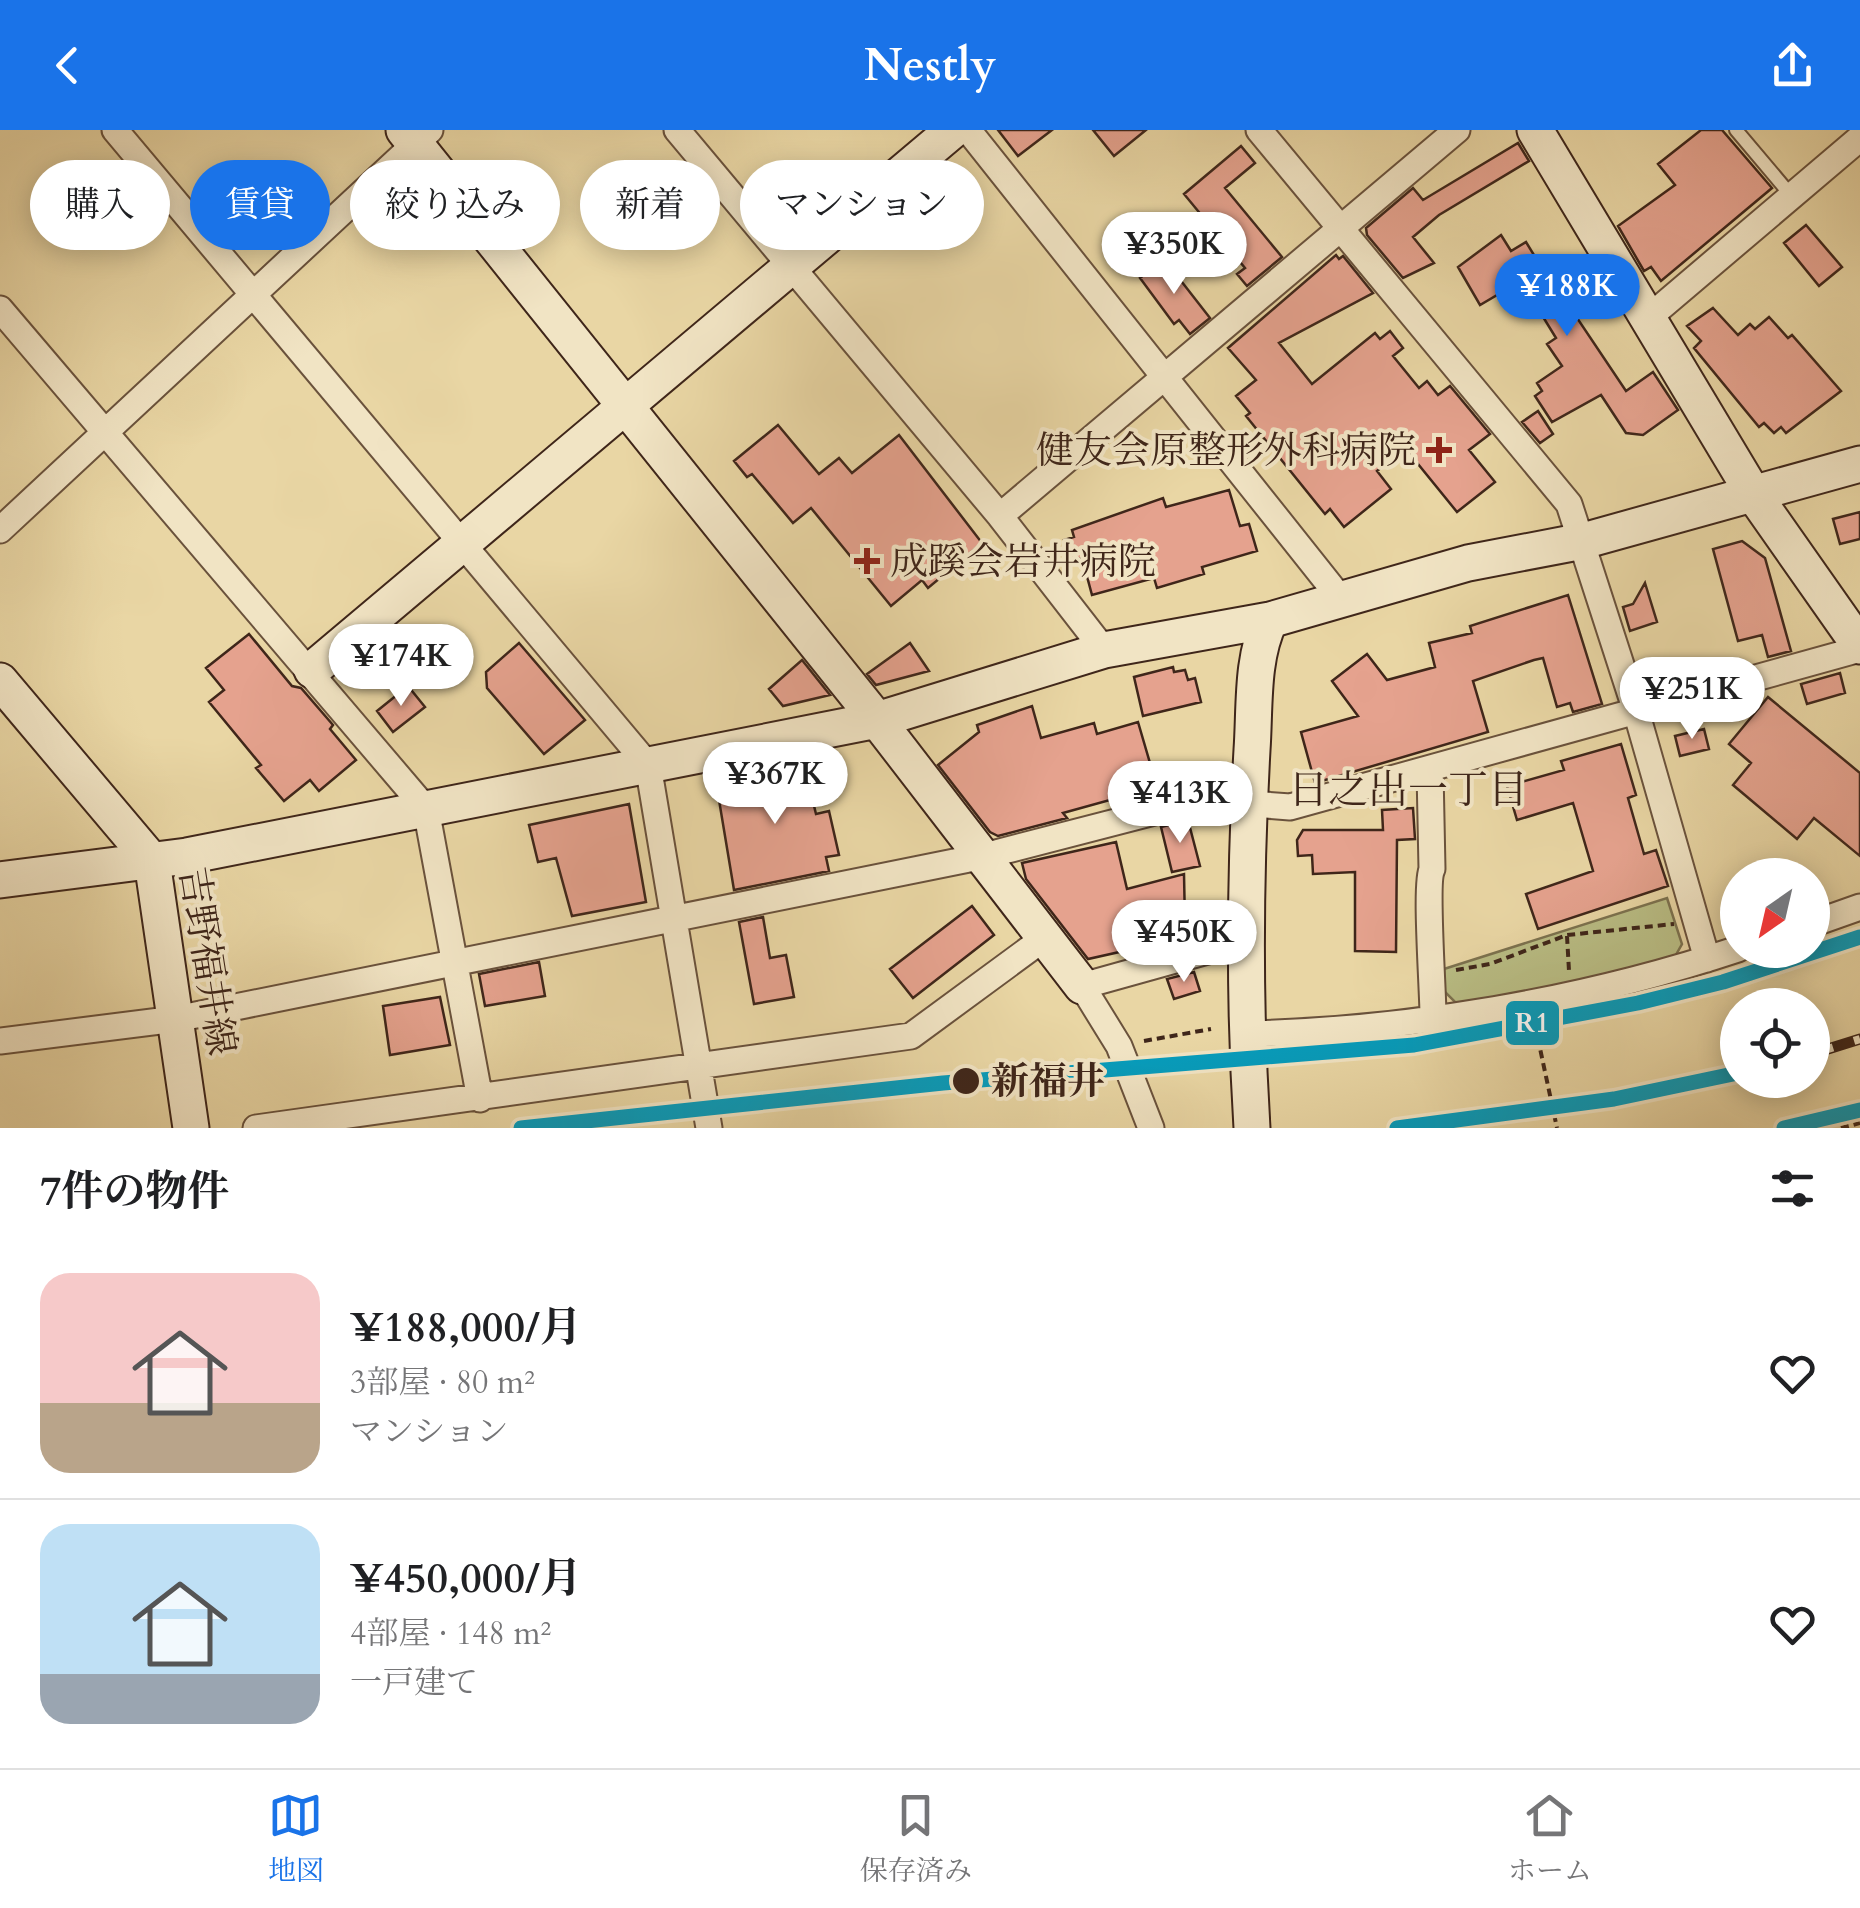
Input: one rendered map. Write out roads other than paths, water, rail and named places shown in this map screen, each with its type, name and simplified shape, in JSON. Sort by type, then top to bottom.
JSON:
[{"type":"street","points":[[115,130],[648,765],[709,1128]]},
{"type":"street","points":[[677,130],[1000,516],[1104,650]]},
{"type":"street","points":[[312,670],[793,269],[953,130]]},
{"type":"street","points":[[968,130],[1341,599]]},
{"type":"street","points":[[1259,130],[1570,504],[1636,711],[1707,959]]},
{"type":"street","points":[[1000,516],[1457,130]]},
{"type":"street","points":[[0,1041],[176,1018],[984,856],[1201,800],[1290,807],[1430,771],[1860,647],[1754,496],[1535,130]]},
{"type":"street","points":[[0,530],[253,294],[416,135],[625,406],[878,720],[1082,986],[1119,1046],[1150,1128]]},
{"type":"street","points":[[1647,318],[1860,138]]},
{"type":"street","points":[[0,309],[426,808],[480,1099]]},
{"type":"street","points":[[0,880],[152,861],[878,720],[1104,650],[1270,620],[1468,564],[1583,541],[1754,496],[1860,464]]},
{"type":"street","points":[[1252,1128],[1229,1031],[1247,940],[1249,805],[1259,657],[1270,620]]},
{"type":"street","name":"吉野福井線","points":[[0,681],[152,861],[190,1128]]},
{"type":"street","points":[[1430,771],[1432,869],[1426,880],[1432,909],[1433,1016]]},
{"type":"street","points":[[1830,918],[1860,907]]},
{"type":"street","points":[[256,1128],[911,1036],[1043,939]]},
{"type":"street","points":[[1082,986],[1247,940]]},
{"type":"street","points":[[1229,1031],[1433,1016],[1530,1002],[1720,955]]},
{"type":"lane","points":[[1736,130],[1790,194]]},
{"type":"railway","points":[[521,1128],[943,1083],[1414,1045],[1638,1003],[1723,982],[1860,937]]},
{"type":"railway","points":[[1830,1048],[1860,1039]]},
{"type":"railway","points":[[1397,1128],[1614,1099],[1720,1077]]},
{"type":"railway","points":[[1784,1128],[1860,1110]]},
{"type":"place","name":"健友会原整形外科病院","points":[[1439,450]]},
{"type":"place","name":"成蹊会岩井病院","points":[[867,561]]},
{"type":"place","name":"新福井","points":[[966,1081]]},
{"type":"district","name":"日之出一丁目","points":[[1408,789]]}]
